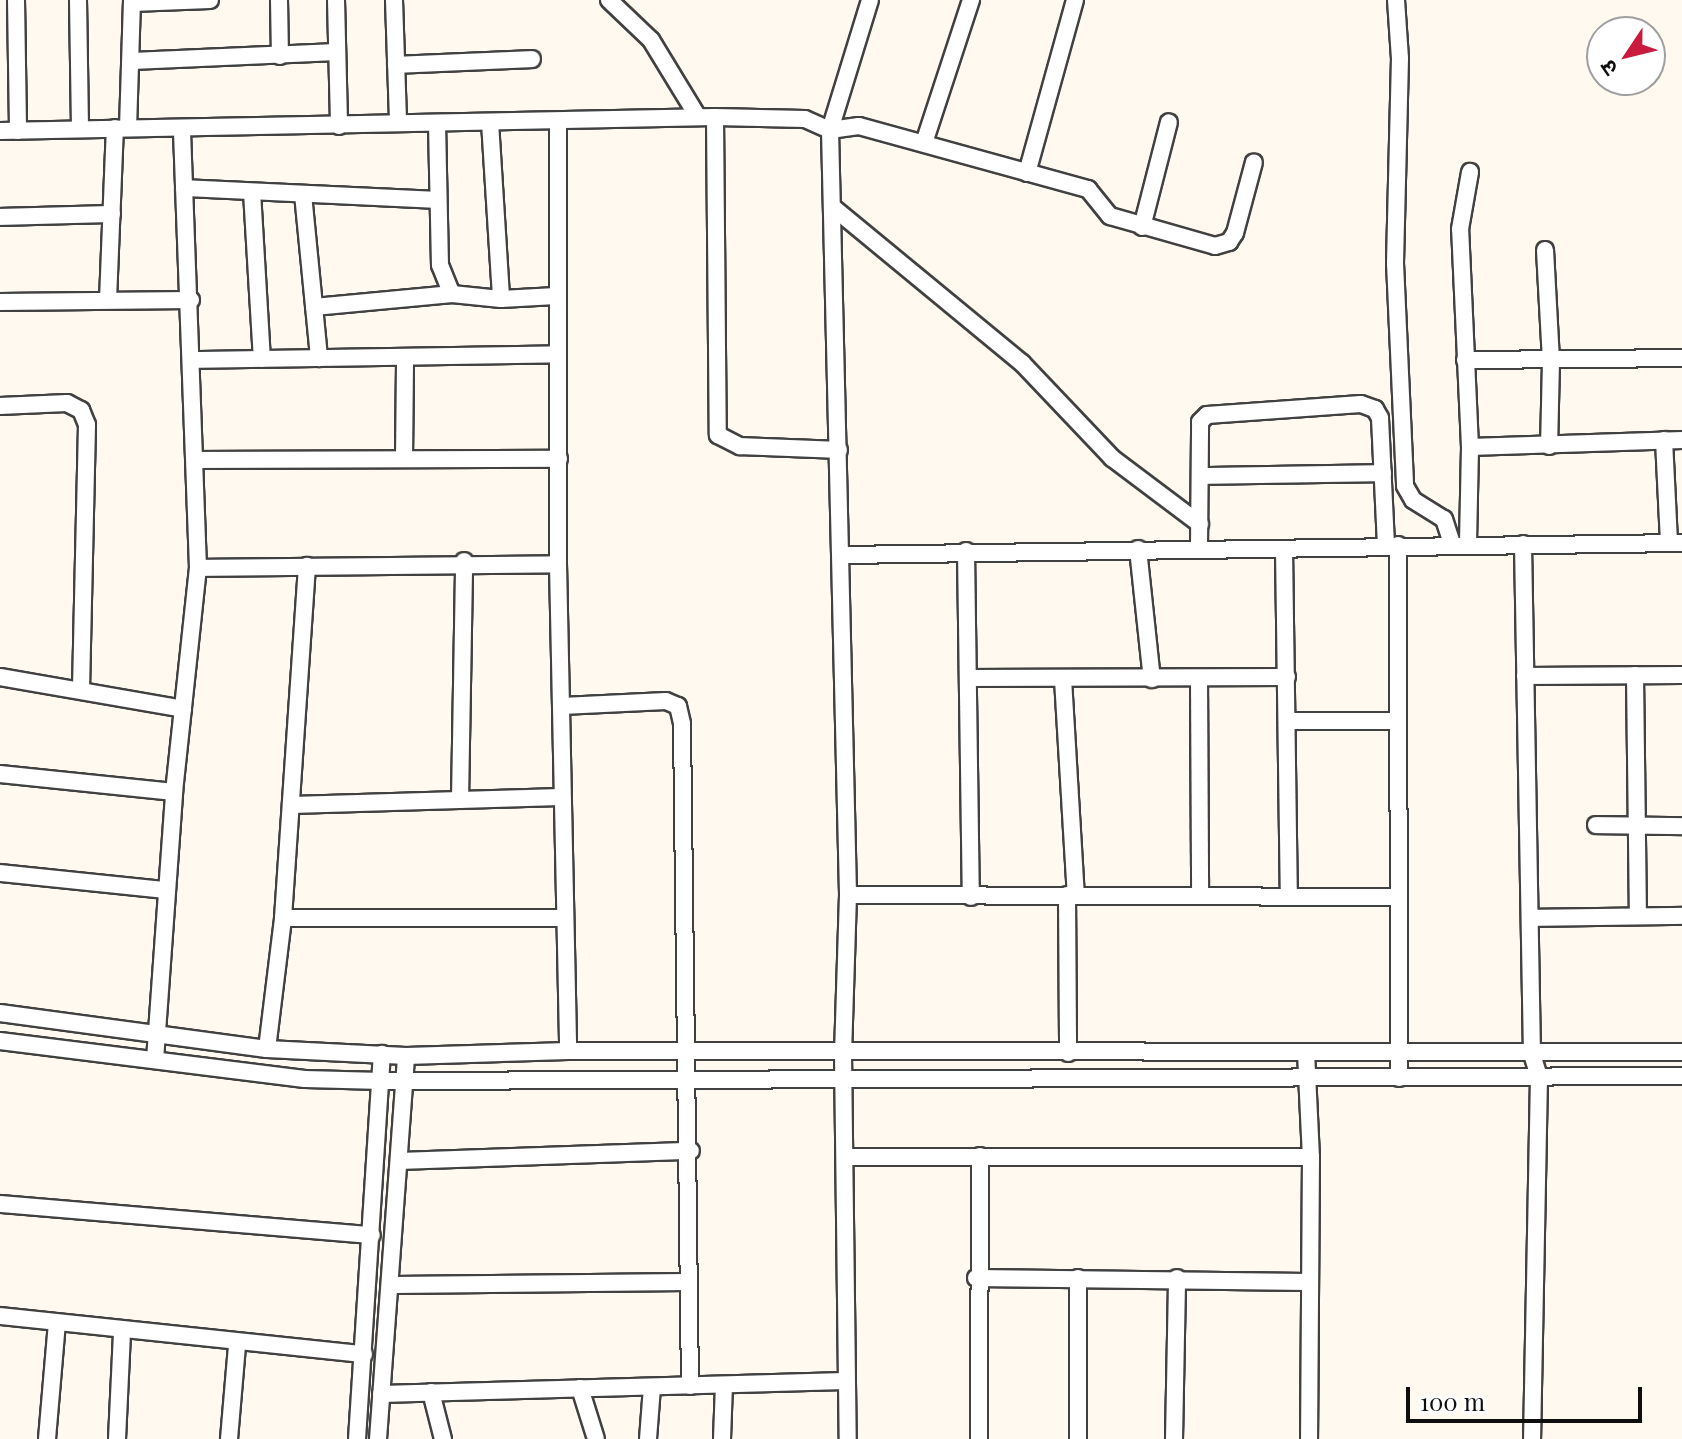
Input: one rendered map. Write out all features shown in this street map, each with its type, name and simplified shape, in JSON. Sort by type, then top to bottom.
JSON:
[{"type":"street","points":[[16,0],[18,131]]},
{"type":"street","points":[[78,0],[80,128]]},
{"type":"street","points":[[108,300],[112,214],[132,61],[132,2],[210,0]]},
{"type":"street","points":[[279,0],[280,56]]},
{"type":"street","points":[[336,0],[339,126]]},
{"type":"street","points":[[394,0],[398,123]]},
{"type":"street","points":[[609,0],[651,40],[706,117],[718,435],[740,446],[839,450]]},
{"type":"street","points":[[848,1439],[843,1054],[848,895],[835,209],[830,130],[870,0]]},
{"type":"street","points":[[924,143],[971,0]]},
{"type":"street","points":[[1027,173],[1075,0]]},
{"type":"street","points":[[1396,0],[1400,58],[1395,263],[1405,486],[1413,500],[1444,519],[1460,543]]},
{"type":"street","points":[[132,61],[337,52]]},
{"type":"street","points":[[396,65],[532,59]]},
{"type":"street","points":[[0,131],[706,117],[805,119],[830,130],[859,126],[1088,189],[1110,216],[1215,246],[1229,242],[1254,162]]},
{"type":"street","points":[[558,121],[558,564],[568,1051]]},
{"type":"street","points":[[490,122],[501,299]]},
{"type":"street","points":[[1142,227],[1169,122]]},
{"type":"street","points":[[437,123],[436,200],[440,265],[452,294]]},
{"type":"street","points":[[155,1060],[165,890],[198,568],[198,460],[182,128]]},
{"type":"street","points":[[1460,543],[1470,447],[1460,213],[1470,172]]},
{"type":"street","points":[[184,188],[436,200]]},
{"type":"street","points":[[252,192],[262,359]]},
{"type":"street","points":[[303,194],[319,358]]},
{"type":"street","points":[[835,209],[1022,363],[1112,458],[1200,524]]},
{"type":"street","points":[[0,217],[112,214]]},
{"type":"street","points":[[1545,250],[1551,361],[1549,446]]},
{"type":"street","points":[[314,307],[452,294],[501,299],[556,296]]},
{"type":"street","points":[[0,302],[191,300]]},
{"type":"street","points":[[192,360],[405,360],[557,354]]},
{"type":"street","points":[[1465,360],[1682,358]]},
{"type":"street","points":[[404,459],[405,360]]},
{"type":"street","points":[[0,406],[67,403],[81,410],[87,425],[81,689]]},
{"type":"street","points":[[1199,548],[1200,422],[1207,415],[1361,404],[1375,409],[1380,418],[1392,545],[1398,721],[1399,1078]]},
{"type":"street","points":[[842,555],[1284,549],[1460,543],[1676,543],[1664,440]]},
{"type":"street","points":[[1470,447],[1682,440]]},
{"type":"street","points":[[198,460],[559,459]]},
{"type":"street","points":[[1201,476],[1383,473]]},
{"type":"street","points":[[1523,544],[1532,1054],[1539,1077],[1532,1439]]},
{"type":"street","points":[[1138,549],[1152,679]]},
{"type":"street","points":[[1284,549],[1289,893]]},
{"type":"street","points":[[966,551],[971,897]]},
{"type":"street","points":[[198,568],[464,561],[558,564]]},
{"type":"street","points":[[460,800],[464,561]]},
{"type":"street","points":[[267,1049],[283,918],[307,566]]},
{"type":"street","points":[[1635,675],[1638,916]]},
{"type":"street","points":[[1525,676],[1682,675]]},
{"type":"street","points":[[0,677],[183,709]]},
{"type":"street","points":[[968,678],[1287,677]]},
{"type":"street","points":[[1063,679],[1072,895],[1068,1053]]},
{"type":"street","points":[[1199,679],[1200,894]]},
{"type":"street","points":[[562,706],[666,701],[678,706],[682,724],[691,1151],[687,1282],[690,1386]]},
{"type":"street","points":[[1287,721],[1398,721]]},
{"type":"street","points":[[0,774],[174,792]]},
{"type":"street","points":[[291,805],[561,797]]},
{"type":"street","points":[[1596,825],[1682,826]]},
{"type":"street","points":[[0,873],[165,890]]},
{"type":"street","points":[[848,895],[971,897],[1289,893],[1398,897]]},
{"type":"street","points":[[1531,918],[1682,916]]},
{"type":"street","points":[[283,918],[564,918]]},
{"type":"street","points":[[0,1013],[155,1031],[267,1049],[406,1056],[568,1051],[843,1054],[1399,1049],[1532,1054],[1682,1052]]},
{"type":"street","points":[[0,1041],[305,1079],[403,1082],[844,1081],[1104,1075],[1307,1078],[1682,1076]]},
{"type":"street","points":[[1306,1052],[1311,1157],[1309,1439]]},
{"type":"street","points":[[357,1439],[382,1054]]},
{"type":"street","points":[[378,1439],[393,1285],[406,1056]]},
{"type":"street","points":[[399,1161],[691,1151]]},
{"type":"street","points":[[979,1439],[976,1278],[980,1156]]},
{"type":"street","points":[[846,1157],[1311,1157]]},
{"type":"street","points":[[0,1204],[372,1235]]},
{"type":"street","points":[[976,1278],[1177,1278],[1308,1282]]},
{"type":"street","points":[[1078,1278],[1078,1439]]},
{"type":"street","points":[[1174,1439],[1177,1278]]},
{"type":"street","points":[[393,1285],[687,1282]]},
{"type":"street","points":[[0,1316],[237,1345],[364,1354]]},
{"type":"street","points":[[47,1439],[57,1323]]},
{"type":"street","points":[[117,1439],[122,1331]]},
{"type":"street","points":[[229,1439],[237,1345]]},
{"type":"street","points":[[381,1394],[845,1381]]},
{"type":"street","points":[[722,1439],[724,1385]]},
{"type":"street","points":[[648,1439],[652,1387]]},
{"type":"street","points":[[580,1388],[596,1439]]},
{"type":"street","points":[[431,1392],[443,1439]]}]
